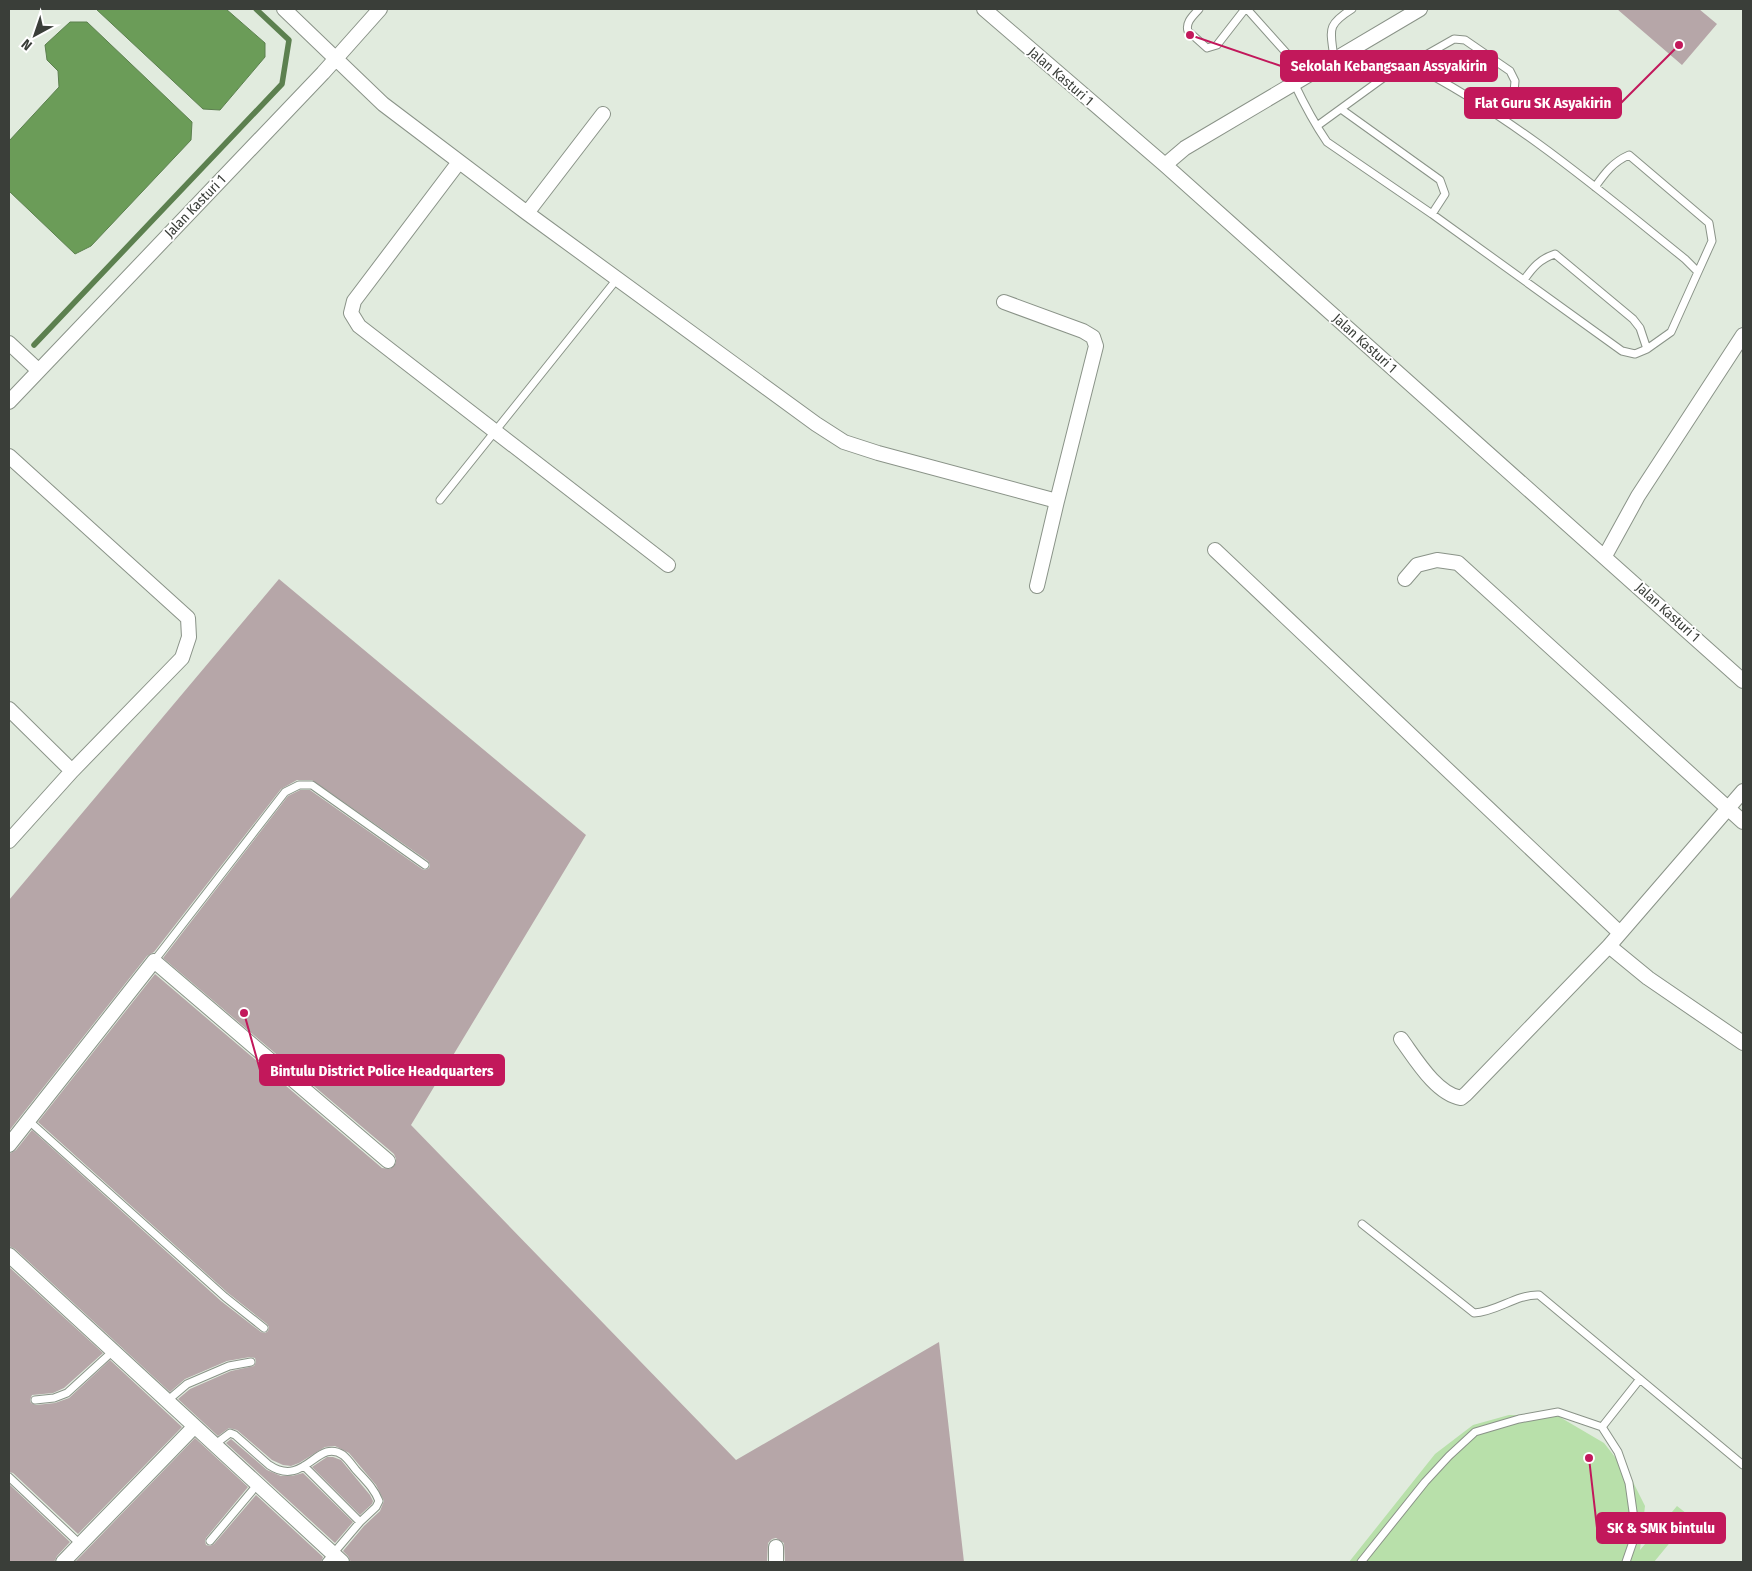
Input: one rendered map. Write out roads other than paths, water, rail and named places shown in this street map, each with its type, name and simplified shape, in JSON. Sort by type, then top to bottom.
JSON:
[{"type":"street","points":[[284,9],[383,104],[616,279],[816,424],[844,442],[878,454],[1057,501]]},
{"type":"street","name":"Jalan Kasturi 1","points":[[9,402],[323,73],[380,9]]},
{"type":"street","name":"Jalan Kasturi 1","points":[[984,9],[1164,165],[1743,680]]},
{"type":"street","points":[[1164,165],[1184,148],[1420,9]]},
{"type":"street","points":[[527,212],[603,114]]},
{"type":"street","points":[[459,162],[354,301],[351,313],[359,326],[668,566]]},
{"type":"street","points":[[1004,302],[1083,331],[1093,337],[1096,346],[1037,586]]},
{"type":"street","points":[[1605,556],[1638,496],[1743,335]]},
{"type":"street","points":[[9,343],[38,370]]},
{"type":"street","points":[[9,456],[188,618],[189,637],[182,658],[72,771],[9,841]]},
{"type":"street","points":[[1215,550],[1620,933]]},
{"type":"street","points":[[1405,578],[1417,564],[1437,560],[1458,563],[1743,822]]},
{"type":"street","points":[[9,709],[72,771]]},
{"type":"street","points":[[1401,1039],[1423,1070],[1452,1096],[1461,1098],[1620,933],[1743,791]]},
{"type":"street","points":[[1608,946],[1648,978],[1743,1043]]},
{"type":"street","points":[[9,1145],[154,962],[388,1161]]},
{"type":"street","points":[[9,1255],[334,1559]]},
{"type":"street","points":[[63,1562],[194,1427]]},
{"type":"street","points":[[776,1547],[776,1562]]},
{"type":"lane","points":[[1199,9],[1187,27],[1188,31],[1207,48],[1217,45],[1246,9],[1306,76]]},
{"type":"lane","points":[[1334,59],[1331,30],[1336,19],[1352,9]]},
{"type":"lane","points":[[1317,126],[1390,73],[1454,39],[1465,40],[1510,71],[1515,81],[1514,92],[1498,114]]},
{"type":"lane","points":[[1410,64],[1431,74],[1498,114],[1595,187],[1685,259],[1698,272]]},
{"type":"lane","points":[[1294,83],[1327,142],[1432,214],[1622,351],[1635,354],[1647,349],[1671,332],[1712,241],[1709,223],[1628,155],[1619,159],[1607,169],[1595,187]]},
{"type":"lane","points":[[1341,109],[1440,180],[1445,194],[1432,214]]},
{"type":"lane","points":[[1524,280],[1537,263],[1555,254],[1634,319],[1640,328],[1647,349]]},
{"type":"lane","points":[[440,500],[616,279]]},
{"type":"lane","points":[[154,962],[285,792],[299,785],[312,785],[425,865]]},
{"type":"lane","points":[[29,1121],[225,1297],[264,1328]]},
{"type":"lane","points":[[1362,1224],[1474,1313],[1484,1312],[1528,1295],[1539,1295],[1743,1466]]},
{"type":"lane","points":[[35,1400],[54,1398],[67,1393],[113,1352]]},
{"type":"lane","points":[[166,1402],[187,1384],[229,1366],[251,1362]]},
{"type":"lane","points":[[1602,1428],[1640,1379]]},
{"type":"lane","points":[[1361,1562],[1424,1482],[1475,1432],[1519,1419],[1558,1412],[1602,1428],[1618,1452],[1630,1484],[1636,1533],[1626,1562]]},
{"type":"lane","points":[[214,1445],[230,1433],[235,1435],[273,1468],[290,1472],[297,1471],[325,1452],[334,1451],[343,1456],[375,1491],[379,1501],[376,1508],[360,1522],[334,1559]]},
{"type":"lane","points":[[304,1466],[360,1522]]},
{"type":"lane","points":[[9,1477],[80,1544]]},
{"type":"lane","points":[[210,1541],[257,1485]]},
{"type":"waterway","points":[[34,345],[282,84],[289,40],[256,9]]},
{"type":"place","name":"Sekolah Kebangsaan Assyakirin","points":[[1190,35]]},
{"type":"place","name":"Flat Guru SK Asyakirin","points":[[1679,45]]},
{"type":"place","name":"Bintulu District Police Headquarters","points":[[244,1013]]},
{"type":"place","name":"SK & SMK bintulu","points":[[1589,1458]]}]
